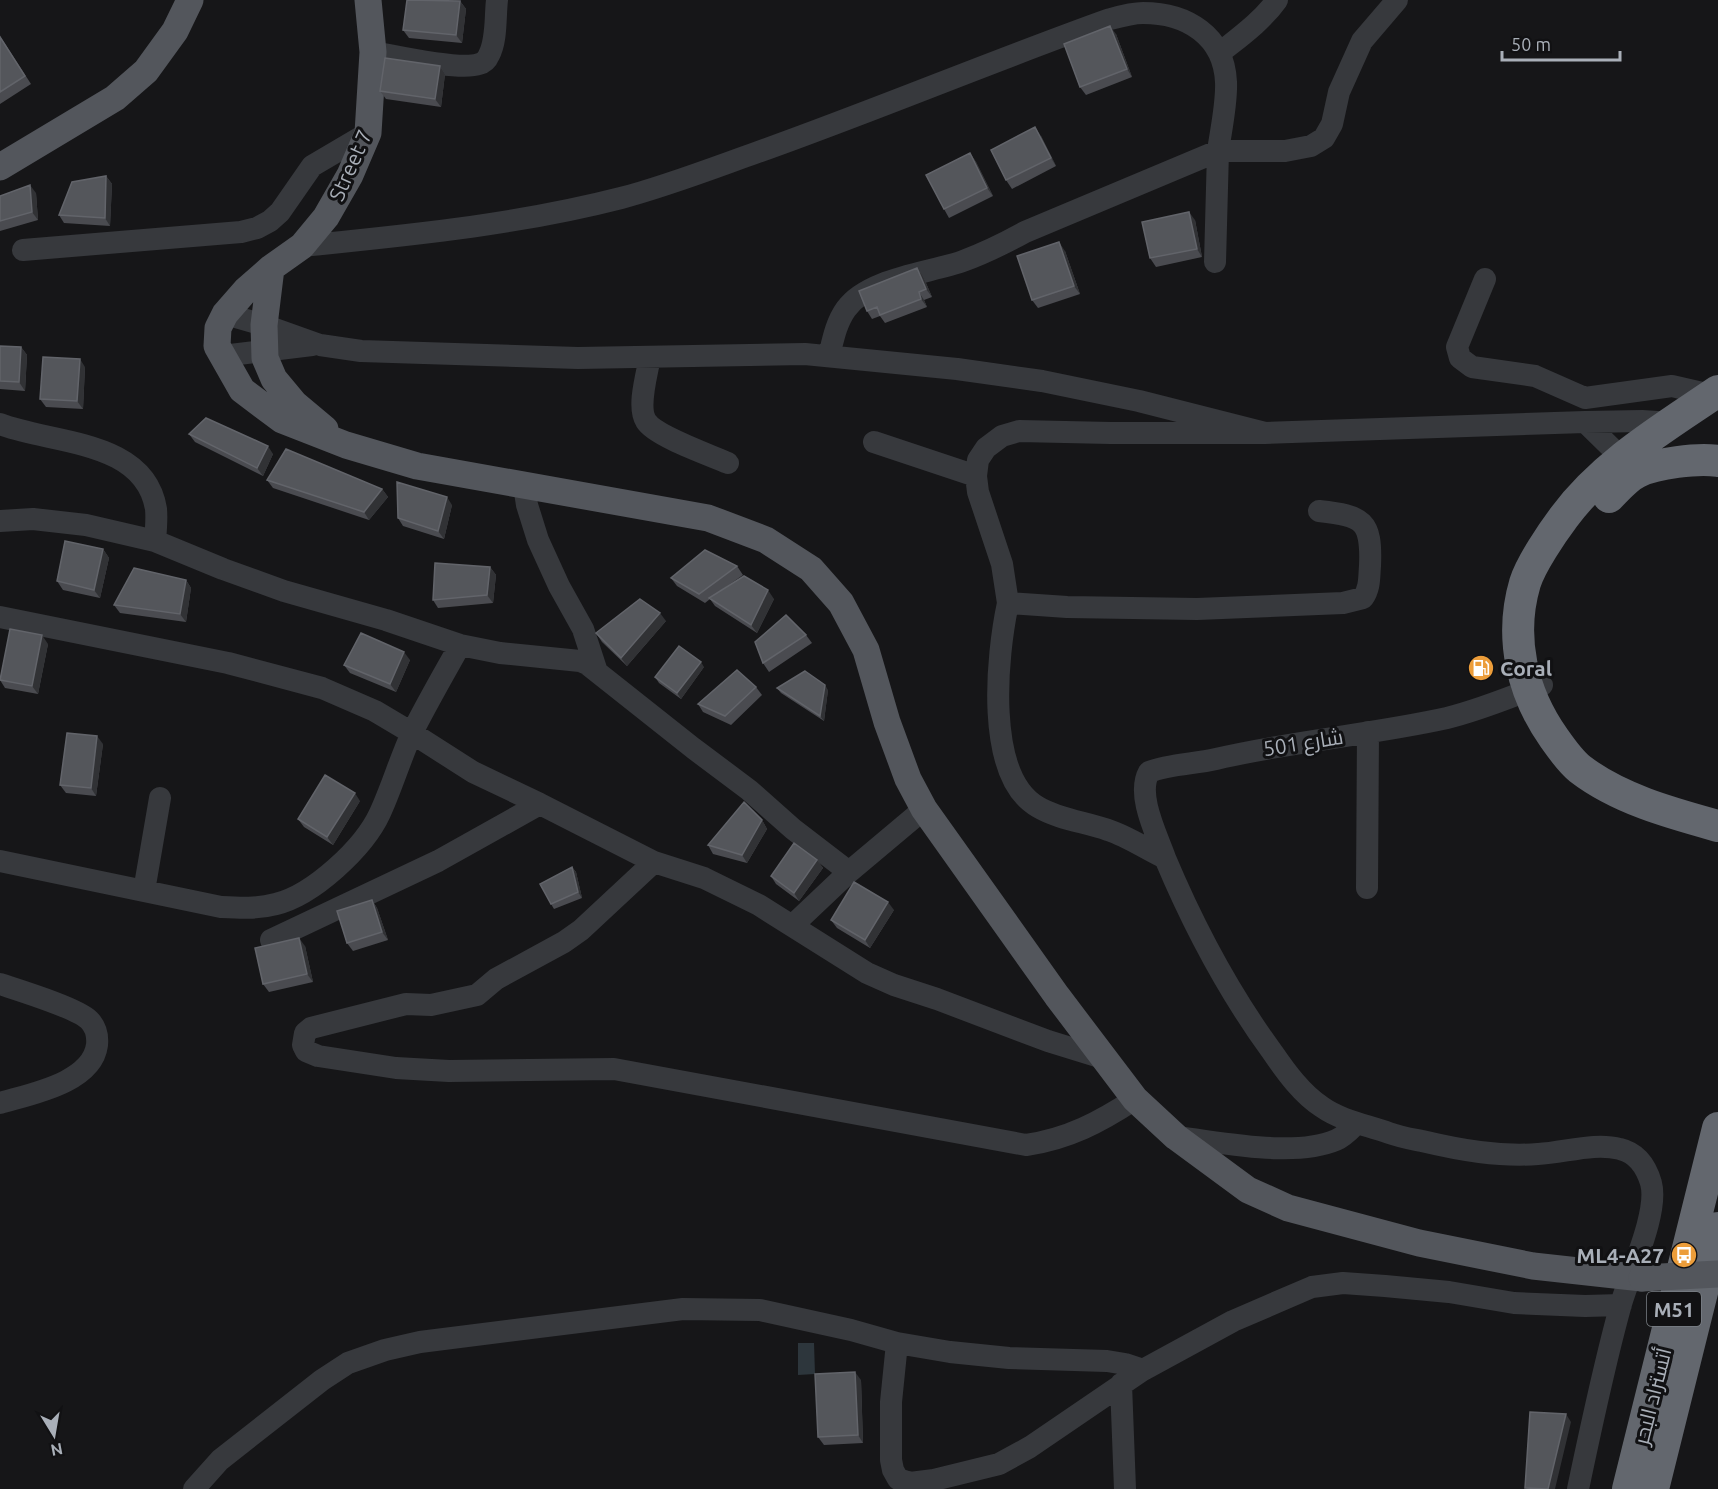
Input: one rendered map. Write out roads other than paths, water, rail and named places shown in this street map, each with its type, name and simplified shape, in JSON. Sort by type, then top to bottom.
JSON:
[{"type":"highway","points":[[1715,393],[1672,423],[1629,465],[1580,525],[1557,558],[1542,590],[1535,615],[1534,635],[1537,661],[1536,688],[1544,724],[1580,768],[1628,797],[1718,826]]},
{"type":"highway","points":[[1629,465],[1718,460]]},
{"type":"highway","points":[[1536,688],[1591,758],[1622,778],[1718,812]]},
{"type":"highway","name":"أتستراد البحر","points":[[1628,1489],[1718,1128]]},
{"type":"highway","name":"أتستراد البحر","points":[[1653,1489],[1718,1228]]},
{"type":"highway","points":[[1685,1360],[1718,1276]]},
{"type":"main road","points":[[0,167],[115,98],[146,71],[175,31],[190,0]]},
{"type":"main road","name":"Street 7","points":[[225,314],[246,290],[271,268],[302,246],[326,217],[350,175],[368,133],[373,52],[368,0]]},
{"type":"main road","points":[[271,268],[265,358],[274,379],[294,404],[346,445]]},
{"type":"main road","points":[[225,314],[218,328],[217,346],[222,356],[242,390],[282,420],[346,445],[417,466],[708,518],[766,540],[811,569],[841,603],[866,650],[887,722],[908,779],[924,809],[1135,1099],[1176,1137],[1248,1190],[1288,1208],[1430,1245],[1533,1266],[1635,1278],[1718,1276]]},
{"type":"street","points":[[373,52],[455,65],[478,65],[485,62],[493,44],[497,0]]},
{"type":"street","points":[[1221,52],[1250,29],[1277,0]]},
{"type":"street","points":[[829,356],[839,322],[847,308],[862,294],[910,275],[962,261],[1218,152],[1285,151],[1311,147],[1324,138],[1332,124],[1339,92],[1362,41],[1397,0]]},
{"type":"street","points":[[302,246],[506,222],[621,198],[682,180],[828,127],[1107,20],[1142,13],[1170,16],[1202,30],[1221,52],[1226,82],[1218,152],[1215,262]]},
{"type":"street","points":[[23,250],[241,232],[257,228],[280,212],[312,166],[368,133]]},
{"type":"street","points":[[1485,279],[1457,347],[1460,358],[1472,367],[1535,376],[1586,398],[1672,386],[1715,393]]},
{"type":"street","points":[[225,314],[265,337],[361,351],[459,355],[829,356],[957,369],[1042,381],[1139,401],[1266,433]]},
{"type":"street","points":[[222,356],[265,337]]},
{"type":"street","points":[[650,357],[642,399],[645,421],[658,432],[728,463]]},
{"type":"street","points":[[1585,422],[1629,465]]},
{"type":"street","points":[[1578,1489],[1594,1411],[1621,1305],[1635,1278],[1641,1244],[1652,1206],[1652,1184],[1645,1167],[1634,1154],[1618,1148],[1591,1147],[1552,1154],[1525,1155],[1482,1152],[1401,1136],[1357,1123],[1321,1107],[1310,1098],[1279,1061],[1233,992],[1203,940],[1165,858],[1110,830],[1037,807],[1012,777],[1003,752],[998,687],[1002,633],[1008,603],[1002,564],[978,492],[976,476],[978,460],[986,448],[1002,436],[1019,430],[1266,433],[1585,422],[1672,423]]},
{"type":"street","points":[[0,424],[16,430],[90,447],[130,464],[141,477],[155,507],[155,541]]},
{"type":"street","points":[[874,442],[976,476]]},
{"type":"street","points":[[524,485],[527,505],[538,540],[559,586],[583,629],[596,669]]},
{"type":"street","points":[[1008,603],[1067,607],[1197,609],[1343,603],[1363,598],[1369,584],[1371,548],[1369,533],[1364,525],[1351,515],[1319,512]]},
{"type":"street","points":[[0,521],[33,519],[86,525],[155,541],[284,591],[386,620],[460,645],[500,653],[580,661],[596,669],[849,872]]},
{"type":"street","points":[[0,617],[228,663],[322,688],[375,711],[473,772],[654,862],[704,878],[759,905],[793,925],[844,961],[894,985],[1048,1041],[1103,1058]]},
{"type":"street","points":[[0,861],[221,907],[246,909],[277,904],[293,898],[322,879],[363,841],[380,813],[412,733],[460,645]]},
{"type":"street","name":"شارع 501","points":[[1165,858],[1145,799],[1143,787],[1149,772],[1269,747],[1447,718],[1508,700],[1536,688]]},
{"type":"street","points":[[1367,888],[1368,732]]},
{"type":"street","points":[[144,891],[160,798]]},
{"type":"street","points":[[271,940],[438,861],[540,804]]},
{"type":"street","points":[[793,925],[849,872],[924,809]]},
{"type":"street","points":[[654,862],[581,930],[564,942],[502,976],[477,995],[431,1005],[406,1004],[311,1028],[305,1033],[303,1045],[306,1051],[318,1056],[396,1068],[449,1071],[615,1069],[1026,1145],[1050,1141],[1102,1120],[1135,1099]]},
{"type":"street","points":[[0,984],[75,1011],[87,1018],[95,1027],[98,1037],[94,1056],[89,1064],[71,1079],[52,1088],[0,1102]]},
{"type":"street","points":[[1176,1137],[1264,1147],[1316,1147],[1338,1140],[1357,1123]]},
{"type":"street","points":[[897,1342],[891,1402],[890,1447],[893,1470],[898,1479],[910,1483],[934,1480],[999,1464],[1030,1447],[1143,1370],[1233,1321],[1312,1287],[1328,1284],[1384,1286],[1449,1292],[1514,1303],[1621,1305]]},
{"type":"street","points":[[194,1489],[220,1460],[301,1396],[348,1363],[385,1350],[420,1342],[683,1310],[760,1310],[950,1352],[1009,1358],[1107,1361],[1143,1370]]},
{"type":"street","points":[[1121,1384],[1125,1489]]},
{"type":"place","name":"Coral","points":[[1481,668]]},
{"type":"place","name":"ML4-A27","points":[[1684,1255]]}]
